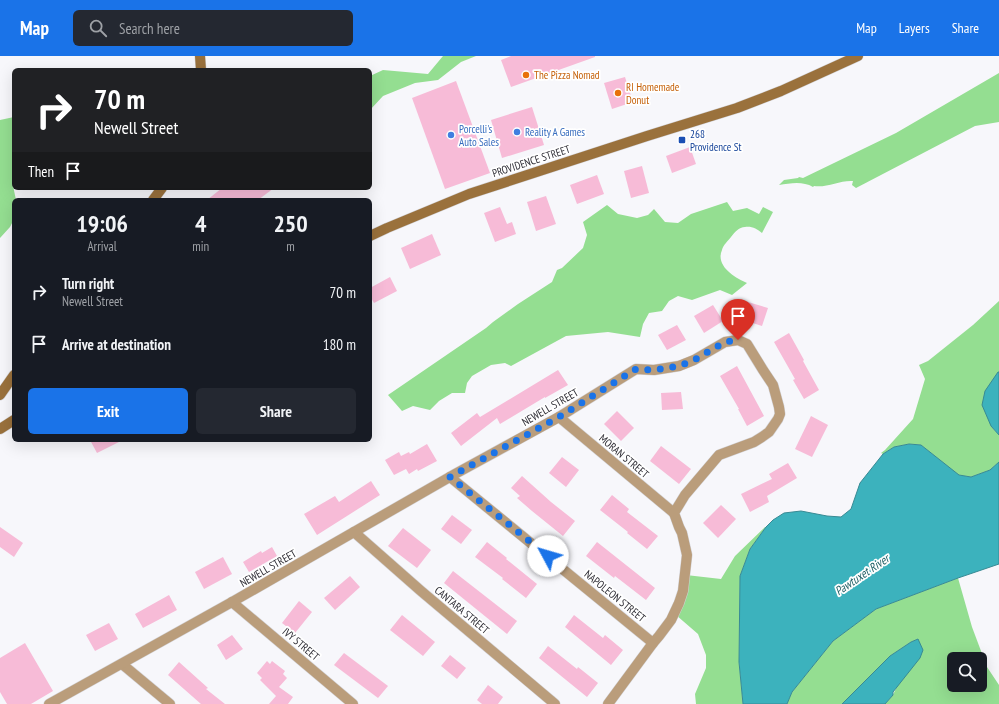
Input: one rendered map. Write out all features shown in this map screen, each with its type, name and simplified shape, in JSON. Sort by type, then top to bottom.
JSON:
[{"type":"main road","points":[[200,56],[201,68]]},
{"type":"main road","name":"PROVIDENCE STREET","points":[[372,235],[468,194],[737,108],[781,92],[858,56]]},
{"type":"main road","points":[[0,395],[12,377]]},
{"type":"main road","points":[[0,429],[12,421]]},
{"type":"street","name":"NEWELL STREET","points":[[49,704],[559,417],[636,369],[654,370],[674,367],[694,360],[725,342],[738,340],[747,344],[773,385],[780,414],[769,432],[762,437],[754,442],[719,455],[685,495],[674,513]]},
{"type":"street","name":"MORAN STREET","points":[[559,417],[674,513]]},
{"type":"street","name":"NAPOLEON STREET","points":[[450,477],[653,642]]},
{"type":"street","points":[[608,704],[671,620],[679,604],[683,591],[687,555],[682,533],[674,513]]},
{"type":"street","name":"CANTARA STREET","points":[[354,532],[421,591],[555,704]]},
{"type":"street","name":"IVY STREET","points":[[232,602],[354,704]]},
{"type":"street","points":[[122,664],[170,704]]},
{"type":"green space","points":[[443,56],[476,56],[461,62],[438,80],[415,83],[383,96],[372,108],[372,75],[383,70],[428,74]]},
{"type":"green space","points":[[999,73],[999,122],[975,126],[856,188],[852,185],[853,181],[813,187],[801,183],[779,185],[784,180],[799,177],[803,178],[896,133]]},
{"type":"green space","points":[[12,117],[12,190],[14,190],[16,198],[12,198],[12,223],[0,238],[0,120]]},
{"type":"green space","points":[[727,202],[733,211],[747,208],[759,214],[763,207],[773,212],[762,233],[752,227],[743,227],[735,232],[723,246],[721,261],[727,271],[747,283],[732,295],[720,290],[692,300],[678,296],[669,301],[662,311],[649,313],[643,324],[640,337],[608,332],[566,336],[511,366],[505,363],[491,365],[472,376],[467,383],[465,393],[452,393],[439,401],[430,410],[413,406],[402,411],[388,395],[552,282],[557,270],[562,268],[583,248],[587,235],[583,222],[607,205],[618,214],[637,218],[648,215],[654,209],[665,222],[678,223],[691,214]]},
{"type":"green space","points":[[999,301],[999,372],[991,426],[999,435],[999,462],[990,470],[971,477],[958,475],[921,445],[909,444],[894,447],[883,454],[881,453],[913,419],[925,379],[919,365],[928,361],[973,325]]},
{"type":"green space","points":[[765,527],[750,549],[740,576],[739,662],[743,704],[696,704],[695,694],[706,668],[706,655],[698,634],[676,615],[686,575],[721,579],[735,556]]},
{"type":"green space","points":[[958,578],[972,627],[981,652],[947,652],[947,692],[987,692],[987,667],[999,685],[999,704],[885,704],[893,695],[918,639],[890,656],[842,704],[787,704],[792,692],[833,641],[876,609]]},
{"type":"water","points":[[998,372],[999,435],[991,426],[982,405],[985,391]]},
{"type":"water","name":"Pawtuxet River","points":[[909,444],[921,445],[959,475],[971,477],[990,470],[999,462],[999,564],[876,609],[833,641],[792,692],[787,704],[743,704],[739,662],[740,576],[750,549],[766,527],[773,520],[784,513],[801,511],[841,517],[851,509],[860,483],[883,454],[894,447]]},
{"type":"water","points":[[918,639],[923,650],[920,658],[885,704],[842,704],[890,656]]},
{"type":"building","name":"The Pizza Nomad","points":[[511,56],[595,57],[511,87],[501,60]]},
{"type":"building","name":"RI Homemade Donut","points":[[625,77],[633,102],[612,109],[604,83]]},
{"type":"building","name":"Porcelli's Auto Sales","points":[[456,81],[490,173],[445,189],[412,98]]},
{"type":"building","name":"Reality A Games","points":[[532,107],[544,145],[502,158],[491,120]]},
{"type":"building","points":[[690,147],[696,164],[672,173],[666,156]]},
{"type":"building","points":[[642,166],[649,193],[631,198],[624,171]]},
{"type":"building","points":[[597,175],[604,194],[577,204],[570,185]]},
{"type":"building","points":[[220,190],[271,190],[261,198],[210,198]]},
{"type":"building","points":[[546,196],[556,224],[536,231],[527,202]]},
{"type":"building","points":[[500,207],[507,224],[512,222],[516,234],[495,242],[484,213]]},
{"type":"building","points":[[432,234],[441,255],[410,269],[401,248]]},
{"type":"building","points":[[390,277],[397,291],[374,303],[372,300],[372,287]]},
{"type":"building","points":[[748,302],[768,308],[762,326],[743,320]]},
{"type":"building","points":[[713,305],[723,321],[704,333],[694,316]]},
{"type":"building","points":[[677,325],[686,340],[667,350],[658,335]]},
{"type":"building","points":[[789,333],[819,390],[804,399],[793,380],[795,379],[774,342]]},
{"type":"building","points":[[737,366],[764,416],[747,426],[720,376]]},
{"type":"building","points":[[558,370],[568,385],[500,424],[497,418],[461,446],[451,433],[477,413],[480,417]]},
{"type":"building","points":[[681,392],[683,409],[662,410],[661,393]]},
{"type":"building","points":[[617,411],[634,428],[621,441],[604,424]]},
{"type":"building","points":[[811,416],[828,425],[812,457],[795,449]]},
{"type":"building","points":[[91,442],[119,442],[97,453]]},
{"type":"building","points":[[427,444],[437,461],[409,474],[406,469],[394,475],[385,460],[399,452],[401,456],[409,452],[410,454]]},
{"type":"building","points":[[661,446],[691,469],[679,484],[650,461]]},
{"type":"building","points":[[562,457],[579,470],[566,487],[549,473]]},
{"type":"building","points":[[788,463],[797,478],[767,496],[769,502],[750,512],[741,494],[772,479],[769,474]]},
{"type":"building","points":[[522,476],[575,521],[563,536],[517,498],[520,496],[511,488]]},
{"type":"building","points":[[371,481],[380,495],[317,535],[304,514],[335,496],[339,502]]},
{"type":"building","points":[[612,495],[629,509],[627,512],[658,536],[647,549],[600,510]]},
{"type":"building","points":[[721,505],[736,519],[718,538],[703,523]]},
{"type":"building","points":[[452,515],[472,530],[461,544],[441,529]]},
{"type":"building","points":[[0,527],[23,543],[14,557],[0,547]]},
{"type":"building","points":[[403,528],[431,550],[417,568],[388,546]]},
{"type":"building","points":[[487,542],[537,584],[526,598],[475,557]]},
{"type":"building","points":[[597,542],[655,588],[646,600],[586,556]]},
{"type":"building","points":[[272,547],[277,556],[249,572],[243,562],[261,551],[262,553]]},
{"type":"building","points":[[223,557],[232,574],[204,589],[195,572]]},
{"type":"building","points":[[453,571],[517,621],[507,634],[444,583]]},
{"type":"building","points":[[350,576],[360,587],[335,610],[324,598]]},
{"type":"building","points":[[169,595],[177,610],[143,628],[135,614]]},
{"type":"building","points":[[299,601],[312,612],[295,633],[282,623]]},
{"type":"building","points":[[402,615],[435,642],[423,656],[390,630]]},
{"type":"building","points":[[574,615],[603,638],[605,635],[623,650],[611,665],[565,627]]},
{"type":"building","points":[[109,623],[118,639],[95,651],[86,635]]},
{"type":"building","points":[[232,635],[243,649],[226,660],[217,645]]},
{"type":"building","points":[[25,643],[53,691],[31,704],[7,704],[0,692],[0,658]]},
{"type":"building","points":[[548,646],[577,669],[578,667],[598,683],[587,697],[539,658]]},
{"type":"building","points":[[344,653],[388,686],[378,698],[334,665]]},
{"type":"building","points":[[450,655],[466,668],[457,679],[441,666]]},
{"type":"building","points":[[267,661],[270,664],[272,661],[285,671],[283,674],[287,678],[279,687],[293,697],[288,704],[269,704],[276,696],[260,680],[262,678],[257,673]]},
{"type":"building","points":[[179,662],[208,688],[206,689],[225,704],[201,704],[168,675]]},
{"type":"building","points":[[488,685],[503,697],[498,704],[482,704],[477,700]]},
{"type":"place","name":"The Pizza Nomad","points":[[526,75]]},
{"type":"place","name":"RI Homemade Donut","points":[[618,93]]},
{"type":"place","name":"Reality A Games","points":[[517,132]]},
{"type":"place","name":"Porcelli's Auto Sales","points":[[451,135]]},
{"type":"place","name":"268 Providence St","points":[[682,140]]},
{"type":"route","points":[[548,556],[450,477],[559,417],[636,369],[654,370],[679,366],[694,360],[725,342],[738,340]]}]
